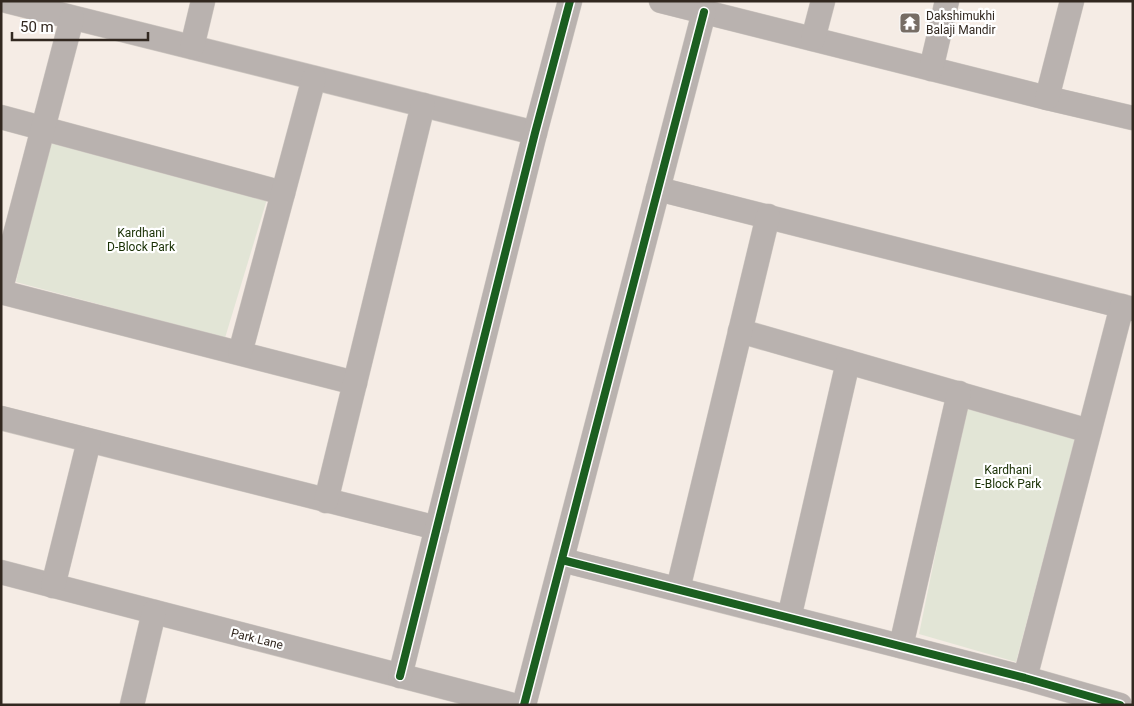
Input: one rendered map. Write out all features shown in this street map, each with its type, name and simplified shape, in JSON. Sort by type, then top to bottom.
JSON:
[{"type":"street","points":[[6,1],[535,133]]},
{"type":"street","points":[[192,48],[203,1]]},
{"type":"street","points":[[400,676],[535,133],[570,1]]},
{"type":"street","points":[[662,1],[712,9],[813,39],[1133,118]]},
{"type":"street","points":[[813,39],[822,1]]},
{"type":"street","points":[[932,69],[947,1]]},
{"type":"street","points":[[1047,98],[1072,1]]},
{"type":"street","points":[[524,705],[658,188],[712,9]]},
{"type":"street","points":[[1,288],[72,18]]},
{"type":"street","points":[[240,354],[314,78]]},
{"type":"street","points":[[326,501],[423,105]]},
{"type":"street","points":[[1,117],[283,193]]},
{"type":"street","points":[[658,188],[1127,307],[1089,431],[1025,678]]},
{"type":"street","points":[[678,589],[768,216]]},
{"type":"street","points":[[1,292],[356,383]]},
{"type":"street","points":[[740,331],[1089,431]]},
{"type":"street","points":[[789,618],[848,362]]},
{"type":"street","points":[[901,646],[959,393]]},
{"type":"street","points":[[1,418],[437,528]]},
{"type":"street","points":[[53,586],[89,441]]},
{"type":"street","points":[[562,560],[1025,678],[1120,705]]},
{"type":"street","name":"Park Lane","points":[[1,572],[513,705]]},
{"type":"street","points":[[132,705],[154,612]]},
{"type":"green space","name":"Kardhani D-Block Park","points":[[49,140],[267,199],[225,338],[16,282]]},
{"type":"green space","name":"Kardhani E-Block Park","points":[[966,405],[1075,439],[1016,662],[919,634]]},
{"type":"cycle path","points":[[400,676],[535,133],[570,1]]},
{"type":"cycle path","points":[[524,705],[704,12]]},
{"type":"cycle path","points":[[562,560],[1025,678],[1120,705]]},
{"type":"place","name":"Dakshimukhi Balaji Mandir","points":[[910,23]]}]
